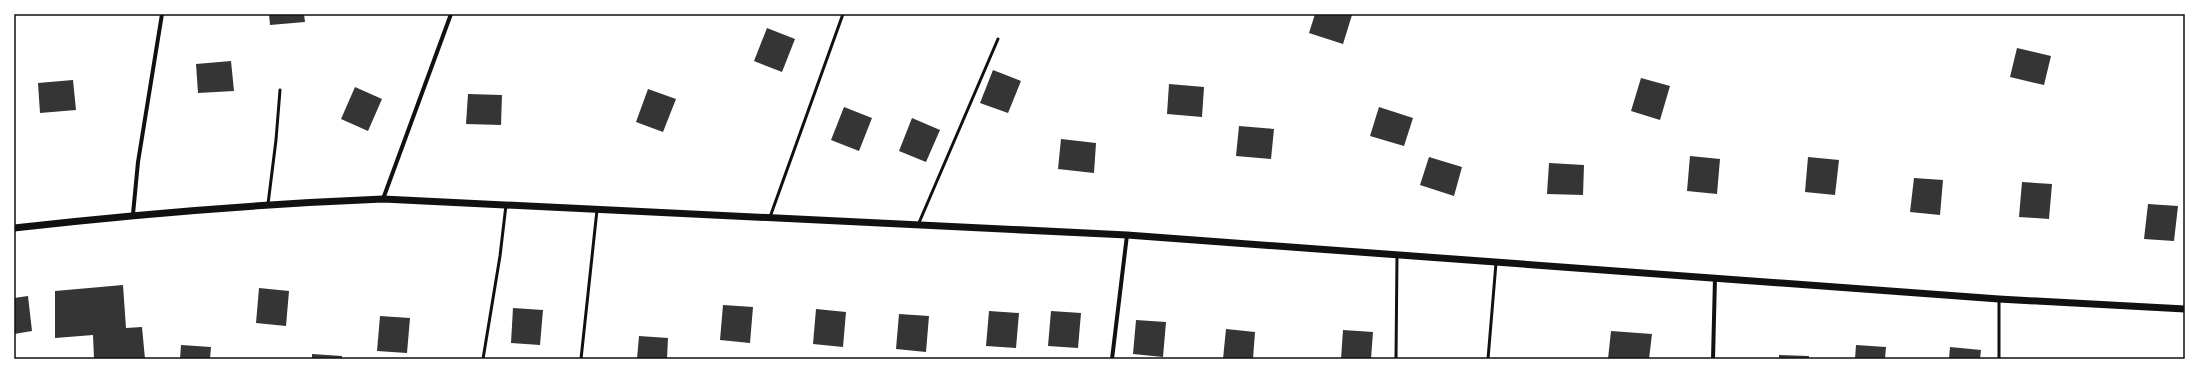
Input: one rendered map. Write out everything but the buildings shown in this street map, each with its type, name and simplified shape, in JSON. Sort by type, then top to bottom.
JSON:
[{"type":"street","points":[[132,214],[138,162],[162,14]]},
{"type":"street","points":[[384,199],[451,14]]},
{"type":"street","points":[[14,228],[132,214],[268,204],[384,199],[1126,235],[2000,299],[2185,309]]},
{"type":"street","points":[[1112,359],[1126,235]]},
{"type":"street","points":[[1713,359],[1715,278]]},
{"type":"lane","points":[[770,217],[843,14]]},
{"type":"lane","points":[[918,225],[998,39]]},
{"type":"lane","points":[[268,204],[276,140],[280,90]]},
{"type":"lane","points":[[483,359],[500,256],[506,205]]},
{"type":"lane","points":[[581,359],[597,209]]},
{"type":"lane","points":[[1396,359],[1397,255]]},
{"type":"lane","points":[[1488,359],[1496,262]]},
{"type":"lane","points":[[1999,359],[2000,299]]}]
